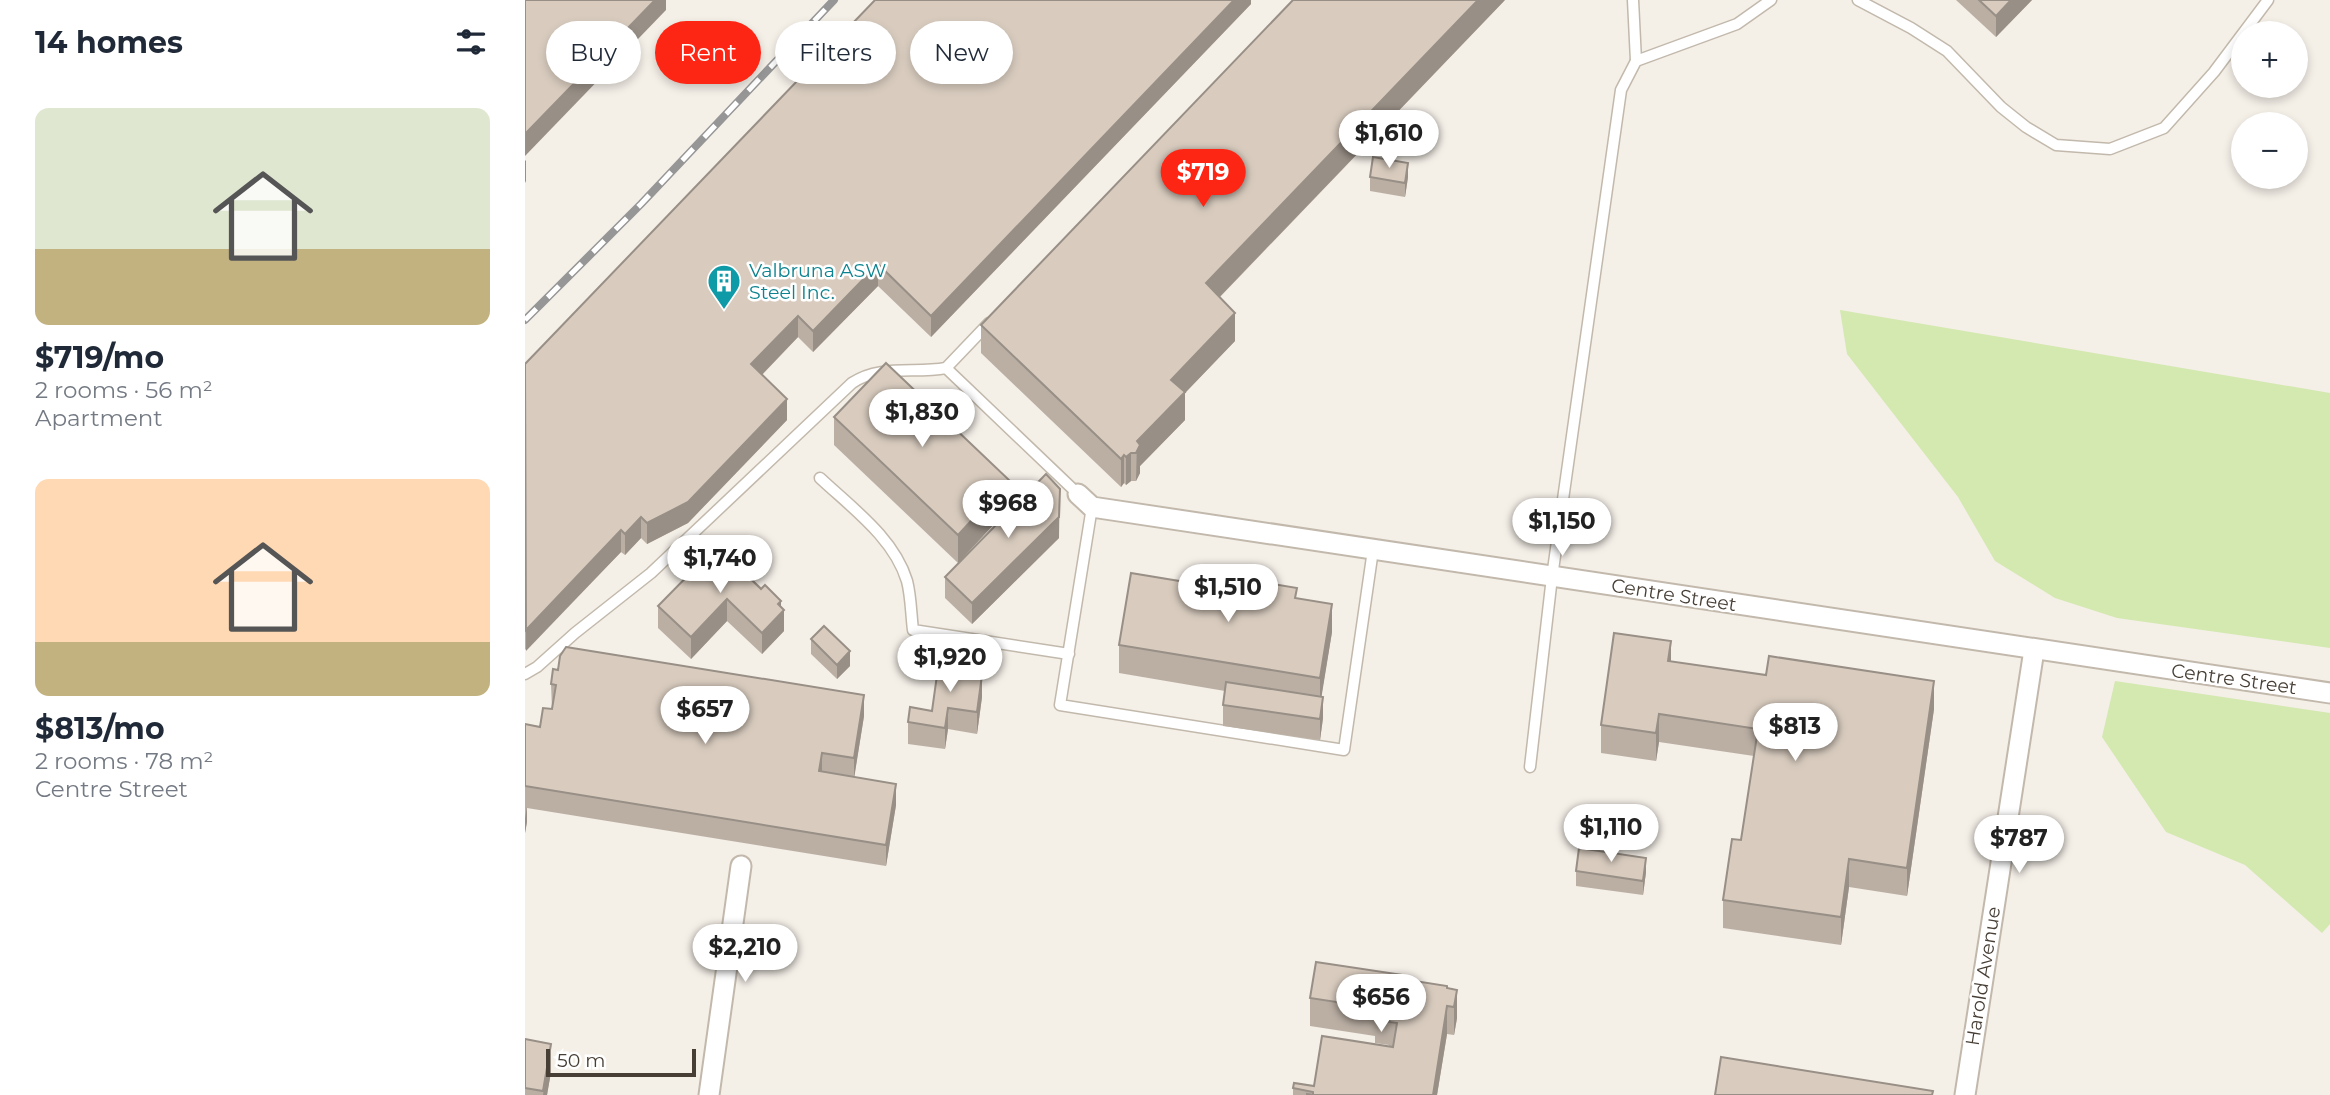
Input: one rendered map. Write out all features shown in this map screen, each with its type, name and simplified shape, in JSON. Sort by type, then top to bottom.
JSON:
[{"type":"street","name":"Centre Street","points":[[1085,501],[1373,550],[2330,694]]},
{"type":"street","name":"Harold Avenue","points":[[1965,1095],[2033,650]]},
{"type":"street","points":[[709,1095],[740,866]]},
{"type":"lane","points":[[1530,767],[1552,577],[1621,90],[1636,61],[1633,0]]},
{"type":"lane","points":[[1636,61],[1737,24],[1772,0]]},
{"type":"lane","points":[[1858,0],[1947,51],[2001,107],[2026,127],[2056,145],[2110,149],[2164,128],[2214,72],[2268,0]]},
{"type":"lane","points":[[525,674],[651,573],[852,383],[874,372],[946,368],[994,318]]},
{"type":"lane","points":[[946,368],[1085,501],[1069,654],[1060,705],[1344,750],[1373,550]]},
{"type":"lane","points":[[820,478],[888,544],[907,582],[913,630],[1069,654]]},
{"type":"green space","points":[[1840,310],[2330,393],[2330,648],[2117,618],[2055,598],[1995,561],[1958,497],[1847,354]]},
{"type":"green space","points":[[2115,681],[2330,713],[2330,924],[2322,933],[2245,865],[2166,832],[2102,737]]},
{"type":"building","points":[[525,0],[655,0],[635,21],[546,21],[546,84],[574,84],[525,134]]},
{"type":"building","name":"Valbruna ASW Steel Inc.","points":[[875,0],[1234,0],[931,316],[878,264],[813,331],[798,316],[751,364],[787,399],[688,502],[647,523],[641,517],[625,534],[621,530],[526,630],[525,364],[794,84],[896,84],[896,21],[855,21]]},
{"type":"building","points":[[1293,0],[1478,0],[1206,283],[1235,313],[1171,380],[1185,392],[1137,441],[1140,445],[1136,453],[1126,457],[1124,455],[1121,459],[981,325]]},
{"type":"building","points":[[1979,0],[2011,0],[1996,16]]},
{"type":"building","points":[[1373,157],[1408,163],[1405,183],[1370,177]]},
{"type":"building","points":[[886,363],[1009,480],[958,535],[834,417]]},
{"type":"building","points":[[1046,474],[1060,489],[1059,517],[972,603],[945,577]]},
{"type":"building","points":[[717,546],[761,589],[765,585],[781,601],[778,604],[784,610],[762,633],[727,599],[691,637],[658,606]]},
{"type":"building","points":[[1131,573],[1240,591],[1242,579],[1297,588],[1295,598],[1332,604],[1320,678],[1119,645]]},
{"type":"building","points":[[824,626],[850,651],[837,665],[811,639]]},
{"type":"building","points":[[1614,633],[1671,641],[1668,661],[1766,675],[1769,656],[1934,681],[1907,868],[1849,859],[1841,917],[1723,900],[1732,839],[1741,840],[1758,729],[1659,714],[1656,733],[1601,725]]},
{"type":"building","points":[[566,647],[864,695],[854,758],[822,753],[819,771],[896,784],[886,845],[525,786],[525,724],[540,727],[543,708],[552,709],[556,685],[551,684],[553,669],[558,670],[560,656]]},
{"type":"building","points":[[937,660],[975,665],[974,674],[982,675],[977,712],[948,708],[945,728],[908,722],[910,707],[932,711]]},
{"type":"building","points":[[1226,682],[1323,697],[1320,719],[1223,705]]},
{"type":"building","points":[[1579,848],[1646,858],[1643,881],[1576,871]]},
{"type":"building","points":[[1316,962],[1403,975],[1402,979],[1457,990],[1454,1007],[1447,1006],[1433,1095],[1313,1095],[1313,1092],[1293,1088],[1294,1083],[1314,1086],[1322,1036],[1393,1047],[1397,1023],[1389,1022],[1390,1017],[1375,1015],[1376,1008],[1310,998]]},
{"type":"building","points":[[525,1039],[551,1044],[543,1091],[525,1088]]},
{"type":"building","points":[[1721,1057],[1933,1091],[1932,1095],[1715,1095]]},
{"type":"railway","points":[[525,320],[641,204],[834,0]]},
{"type":"place","name":"Valbruna ASW Steel Inc.","points":[[724,311]]}]
